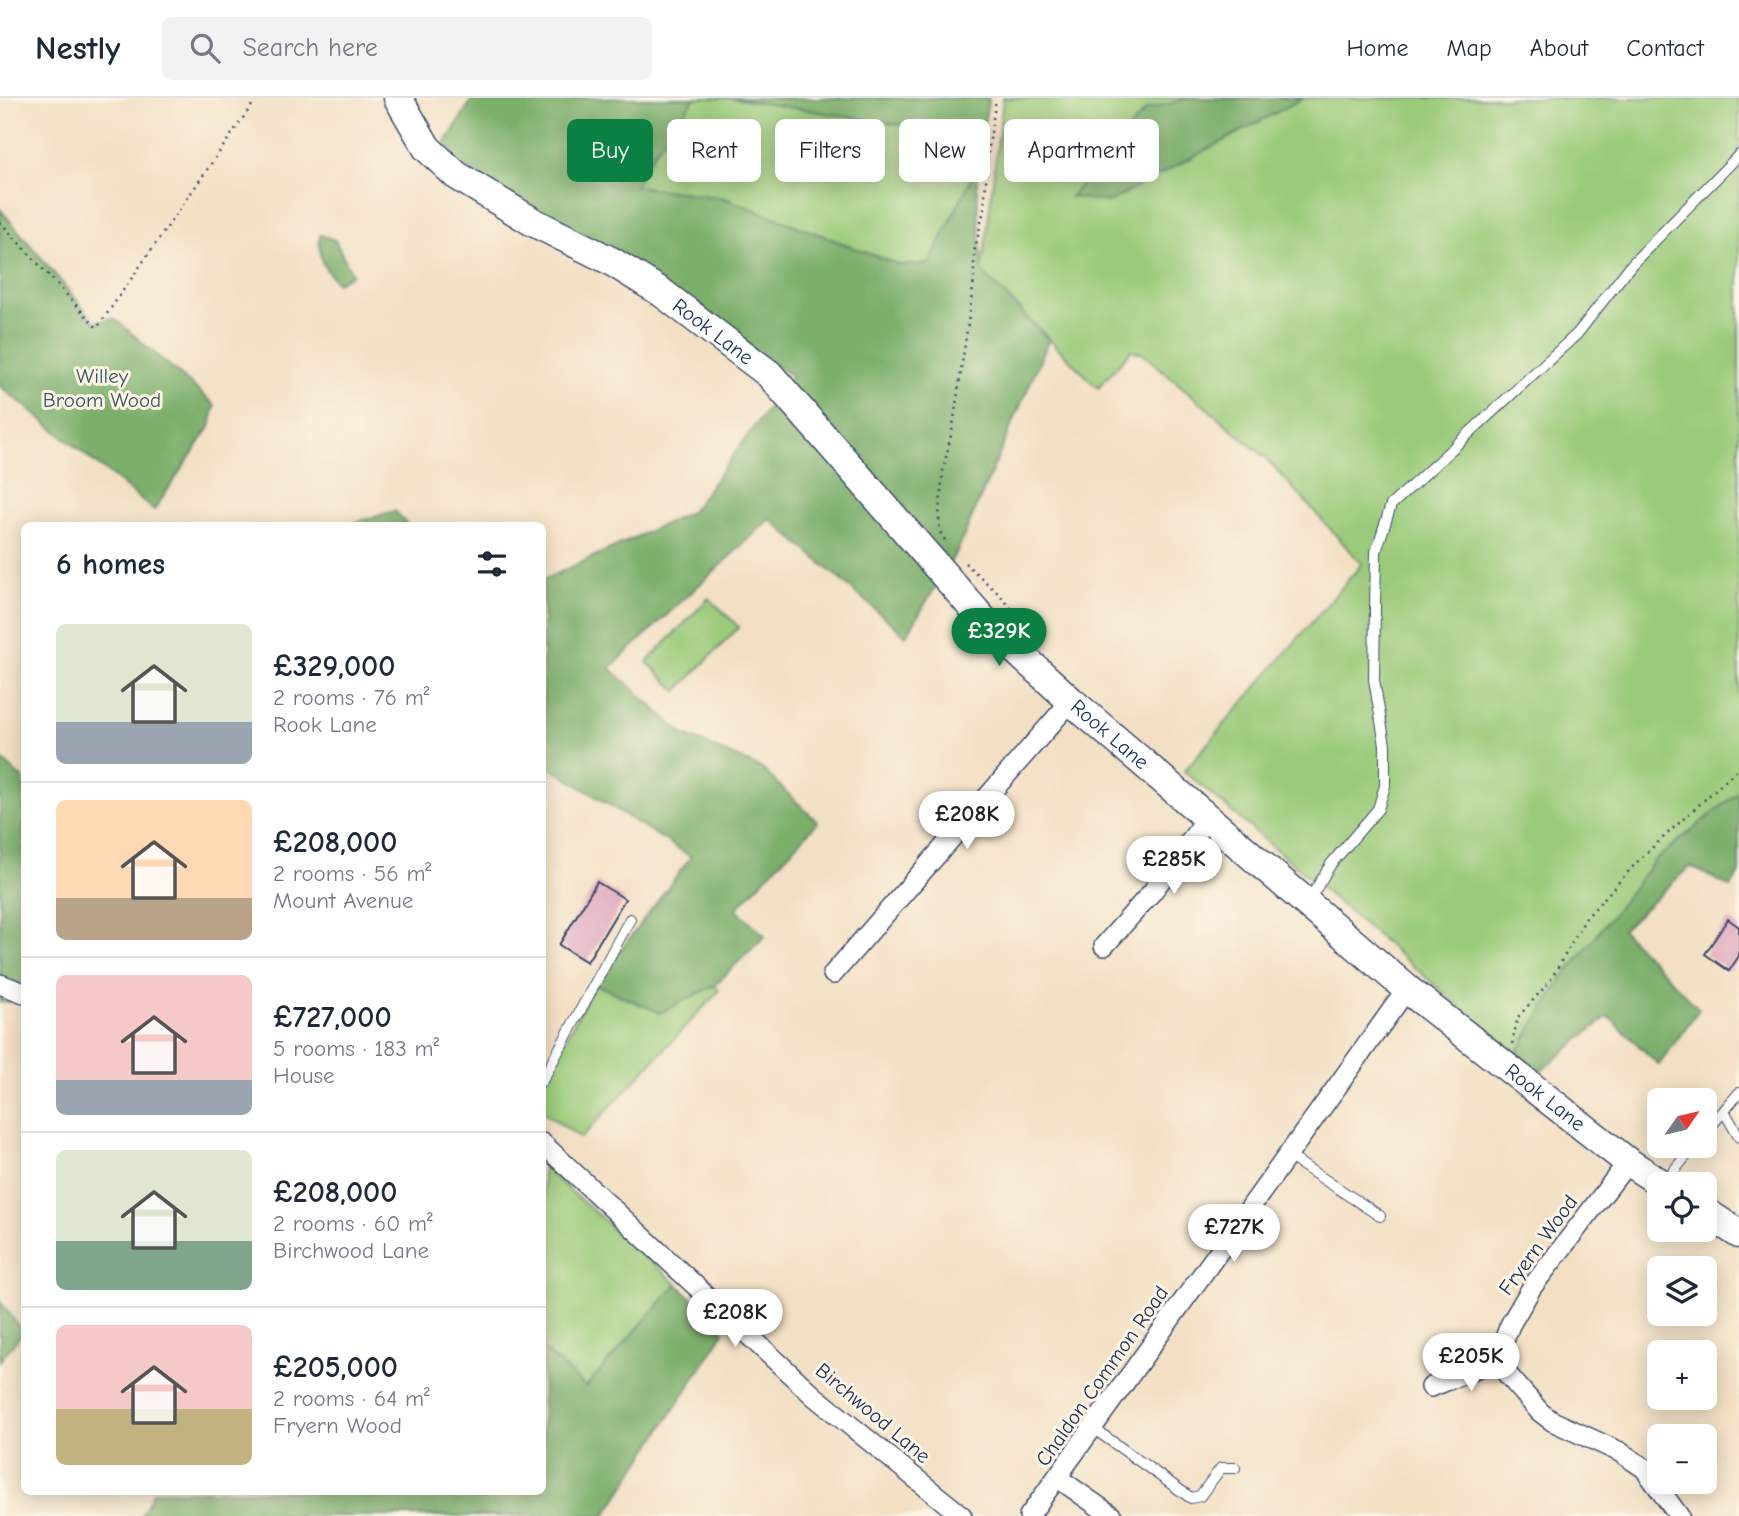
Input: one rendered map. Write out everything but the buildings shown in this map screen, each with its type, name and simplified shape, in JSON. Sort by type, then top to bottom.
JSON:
[{"type":"main road","name":"Rook Lane","points":[[398,98],[427,148],[456,175],[533,222],[611,261],[651,285],[769,374],[987,624],[1033,667],[1408,989],[1628,1162],[1647,1174]]},
{"type":"main road","points":[[1717,1220],[1739,1234]]},
{"type":"street","points":[[833,974],[1071,701]]},
{"type":"street","points":[[1104,946],[1152,892],[1208,817]]},
{"type":"street","points":[[0,984],[21,992]]},
{"type":"street","name":"Chaldon Common Road","points":[[1029,1516],[1408,989]]},
{"type":"street","name":"Birchwood Lane","points":[[546,1147],[814,1396],[962,1516]]},
{"type":"street","name":"Fryern Wood","points":[[1496,1361],[1510,1325],[1532,1287],[1628,1162]]},
{"type":"street","points":[[1431,1387],[1496,1361],[1540,1412],[1552,1421],[1620,1452],[1644,1468],[1679,1516]]},
{"type":"street","points":[[1058,1478],[1112,1516]]},
{"type":"lane","points":[[1307,903],[1331,864],[1378,809],[1385,786],[1385,745],[1374,680],[1376,552],[1391,505],[1577,334],[1631,265],[1739,155]]},
{"type":"lane","points":[[546,1074],[630,919]]},
{"type":"lane","points":[[1717,1119],[1739,1093]]},
{"type":"lane","points":[[1724,1111],[1739,1137]]},
{"type":"lane","points":[[1287,1155],[1380,1216]]},
{"type":"lane","points":[[1673,1172],[1684,1158]]},
{"type":"lane","points":[[1093,1429],[1191,1498],[1200,1496],[1221,1468],[1235,1468]]},
{"type":"path","points":[[0,222],[97,328],[257,98]]},
{"type":"path","points":[[947,542],[940,532],[943,471],[955,413],[974,281],[974,253],[984,210],[996,98]]},
{"type":"path","points":[[962,560],[1000,595],[1034,634],[1039,648],[1033,667]]},
{"type":"path","points":[[1499,1060],[1511,1046],[1518,1017],[1550,981],[1586,918],[1640,859],[1739,768]]},
{"type":"green space","points":[[473,98],[695,98],[679,119],[667,119],[667,135],[653,153],[653,119],[567,119],[567,182],[637,182],[635,186],[724,198],[899,265],[929,264],[970,182],[977,182],[982,272],[1049,340],[958,549],[906,636],[770,519],[610,668],[683,734],[761,768],[818,822],[736,909],[765,936],[715,985],[660,1013],[595,984],[691,857],[546,765],[546,579],[691,512],[792,376],[441,151]]},
{"type":"green space","points":[[695,98],[732,98],[865,119],[775,119],[775,182],[885,182],[885,122],[899,124],[899,182],[970,182],[929,264],[899,265],[724,198],[635,186],[637,182],[653,182],[653,154],[667,136],[667,182],[761,182],[761,119],[679,119]]},
{"type":"green space","points":[[732,98],[989,98],[985,119],[899,119],[899,125],[885,123],[885,119],[863,119]]},
{"type":"green space","points":[[1003,98],[1739,98],[1739,792],[1655,861],[1560,982],[1516,1054],[1184,771],[1362,564],[1265,457],[1143,354],[1131,350],[1098,388],[982,272]]},
{"type":"green space","points":[[1189,98],[1303,98],[1159,175],[1159,119],[1138,119],[1146,110]]},
{"type":"green space","points":[[1083,182],[1146,182],[1109,202],[1070,197]]},
{"type":"green space","name":"Willey Broom Wood","points":[[0,209],[95,322],[114,318],[215,405],[210,427],[154,510],[0,386]]},
{"type":"green space","points":[[320,235],[335,240],[352,274],[337,283],[322,262]]},
{"type":"green space","points":[[395,511],[405,522],[357,522]]},
{"type":"green space","points":[[709,598],[739,627],[677,691],[647,662]]},
{"type":"green space","points":[[0,758],[21,777],[21,1001],[0,1002]]},
{"type":"green space","points":[[1739,792],[1739,874],[1730,887],[1690,866],[1622,930],[1699,1009],[1659,1065],[1608,1016],[1536,1075],[1516,1054],[1560,982],[1655,860]]},
{"type":"green space","points":[[595,984],[660,1013],[715,985],[719,991],[581,1138],[546,1114],[546,1075]]},
{"type":"green space","points":[[546,1170],[677,1284],[586,1387],[546,1352]]},
{"type":"green space","points":[[677,1284],[724,1332],[605,1516],[141,1516],[152,1495],[546,1495],[546,1352],[586,1387]]},
{"type":"green space","points":[[0,1301],[21,1329],[21,1335],[0,1361]]}]
